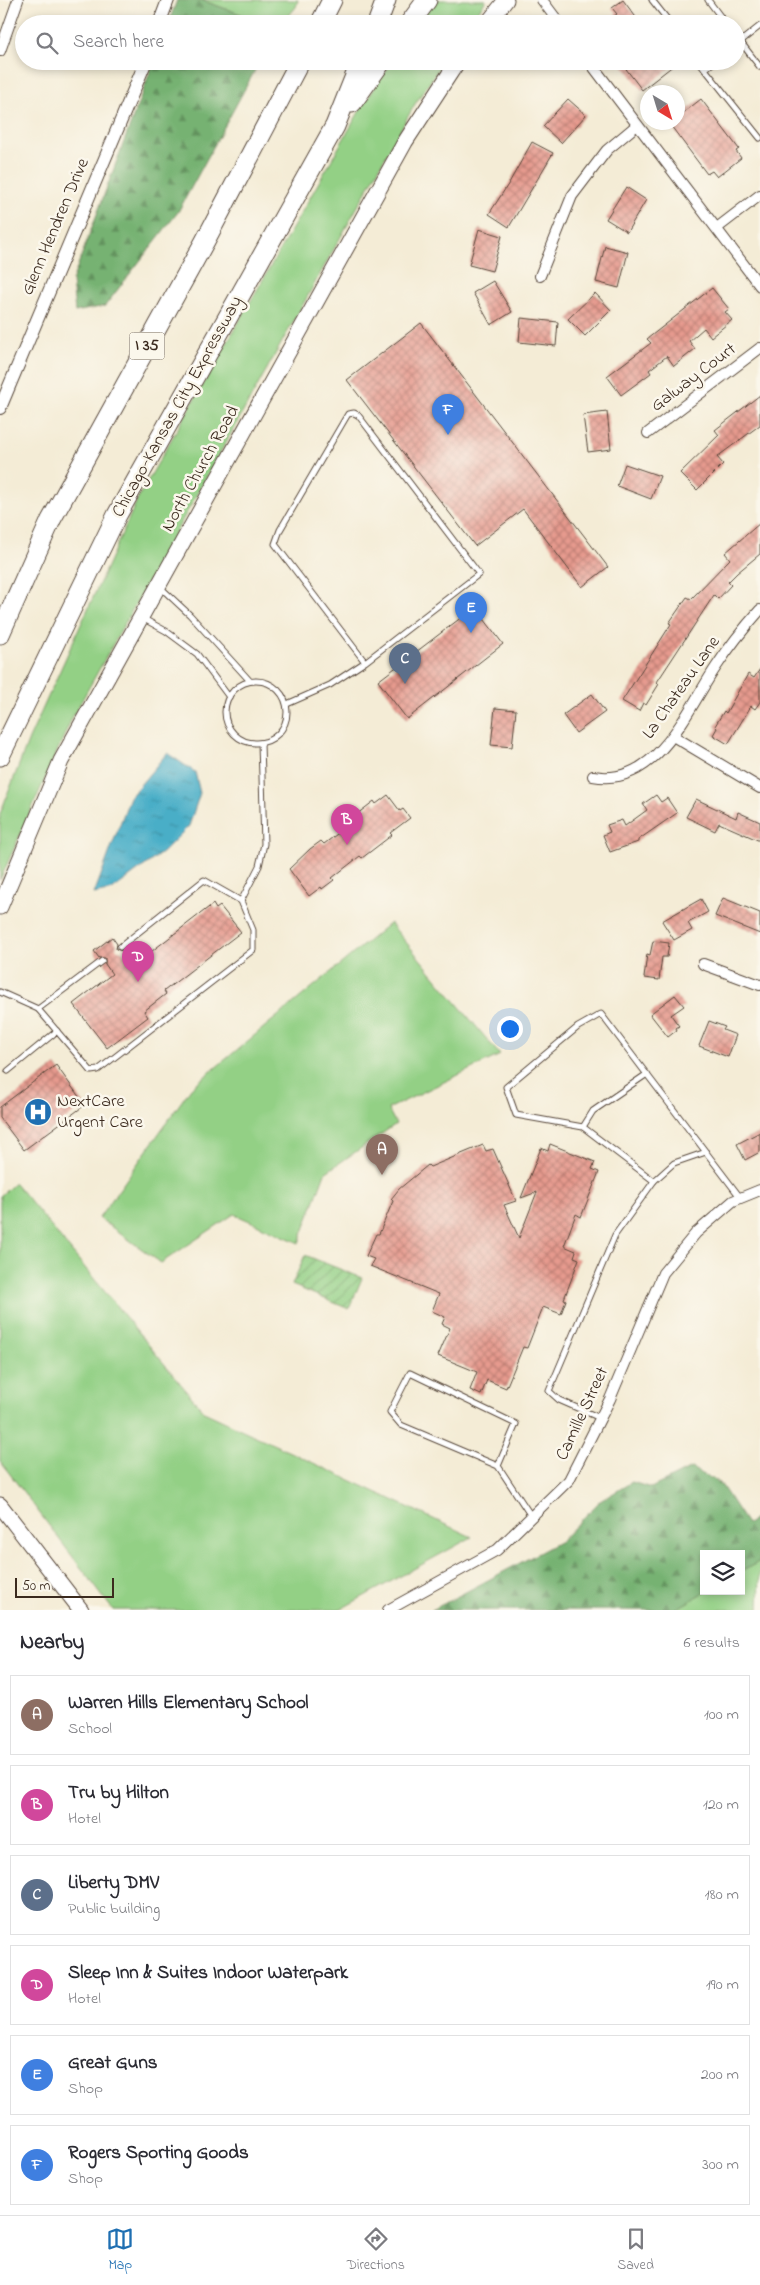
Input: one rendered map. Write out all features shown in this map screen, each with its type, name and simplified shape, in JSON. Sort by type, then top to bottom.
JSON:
[{"type":"highway","points":[[313,15],[317,0]]},
{"type":"highway","points":[[324,15],[332,0]]},
{"type":"highway","points":[[380,15],[386,0]]},
{"type":"highway","points":[[416,15],[427,0]]},
{"type":"highway","name":"I 35","points":[[0,634],[52,520],[205,241],[295,70]]},
{"type":"highway","name":"Chicago-Kansas City Expressway","points":[[0,756],[117,515],[335,126],[357,70]]},
{"type":"highway","points":[[335,126],[375,70]]},
{"type":"main road","points":[[494,15],[506,0]]},
{"type":"main road","name":"North Church Road","points":[[0,907],[61,761],[405,142],[452,70]]},
{"type":"main road","points":[[0,1505],[81,1610]]},
{"type":"street","points":[[0,51],[18,0]]},
{"type":"street","points":[[162,15],[168,0]]},
{"type":"street","points":[[542,0],[553,15]]},
{"type":"street","name":"Glenn Hendren Drive","points":[[0,408],[142,70]]},
{"type":"street","points":[[596,70],[760,286]]},
{"type":"street","points":[[540,276],[572,196],[607,150],[637,125]]},
{"type":"street","points":[[716,228],[760,195]]},
{"type":"street","name":"Galway Court","points":[[648,433],[760,348]]},
{"type":"street","name":"La Chateau Lane","points":[[593,776],[607,778],[634,772],[661,750],[673,736],[716,666],[760,610]]},
{"type":"street","points":[[673,736],[760,788]]},
{"type":"street","points":[[703,964],[760,985]]},
{"type":"street","name":"Camille Street","points":[[388,1610],[497,1550],[569,1480],[600,1418],[663,1273],[696,1234],[733,1201],[760,1190]]},
{"type":"lane","points":[[652,0],[664,15]]},
{"type":"lane","points":[[708,0],[719,15]]},
{"type":"lane","points":[[745,38],[760,26]]},
{"type":"lane","points":[[745,50],[760,66]]},
{"type":"lane","points":[[706,70],[760,138]]},
{"type":"lane","points":[[287,704],[330,685],[365,662],[479,574],[354,412],[348,414],[345,419],[280,530],[275,544],[365,662]]},
{"type":"lane","points":[[158,585],[190,615],[250,681]]},
{"type":"lane","points":[[141,618],[166,631],[197,654],[229,697]]},
{"type":"lane","points":[[250,681],[266,682],[273,685],[284,697],[287,704],[287,719],[280,732],[268,741],[261,743],[239,738],[229,727],[225,712],[229,697],[238,687],[250,681]]},
{"type":"lane","points":[[241,901],[259,866],[264,844],[261,743]]},
{"type":"lane","points":[[0,992],[38,1008],[92,1071],[98,1070],[253,950],[253,930],[241,901],[204,880],[120,947]]},
{"type":"lane","points":[[38,1008],[102,961]]},
{"type":"lane","points":[[654,1181],[583,1127],[516,1115],[506,1087],[578,1028],[601,1014],[741,1198]]},
{"type":"lane","points":[[8,1071],[56,1031]]},
{"type":"lane","points":[[583,1127],[592,1111],[647,1074]]},
{"type":"lane","points":[[600,1418],[559,1400],[549,1391],[615,1236],[654,1181],[674,1163],[706,1152]]},
{"type":"lane","points":[[498,1466],[516,1424],[410,1373],[390,1412],[401,1426],[498,1466],[531,1517]]},
{"type":"green space","points":[[177,0],[201,0],[243,15],[171,15]]},
{"type":"green space","points":[[201,0],[298,0],[296,7],[289,15],[243,15]]},
{"type":"green space","points":[[435,0],[486,0],[476,15],[425,15]]},
{"type":"green space","points":[[151,70],[255,70],[178,212],[105,306],[75,312],[72,281]]},
{"type":"green space","points":[[387,70],[438,70],[415,104],[72,718],[0,880],[0,814],[29,739],[139,496],[363,105]]},
{"type":"green space","points":[[390,923],[500,1055],[388,1109],[396,1124],[325,1173],[299,1243],[234,1214],[161,1263],[99,1218],[191,1088]]},
{"type":"green space","points":[[15,1183],[204,1412],[472,1537],[339,1610],[113,1610],[0,1461],[0,1196]]},
{"type":"green space","points":[[305,1255],[362,1278],[349,1309],[292,1285]]},
{"type":"green space","points":[[691,1468],[720,1483],[747,1524],[760,1516],[760,1561],[745,1570],[745,1550],[700,1550],[700,1595],[674,1610],[432,1610],[561,1541],[600,1501],[632,1482],[651,1488]]},
{"type":"green space","points":[[760,1561],[759,1610],[674,1610],[700,1595],[745,1595],[745,1570]]},
{"type":"water","points":[[167,753],[195,772],[200,793],[189,826],[163,852],[112,890],[94,894],[130,797]]},
{"type":"building","points":[[623,0],[634,15],[616,15],[617,14],[612,8]]},
{"type":"building","points":[[627,70],[668,70],[648,85],[640,85],[640,87]]},
{"type":"building","points":[[568,99],[586,115],[561,143],[543,126]]},
{"type":"building","points":[[701,99],[739,149],[736,151],[741,158],[717,177],[712,171],[707,174],[674,130],[685,130],[685,112]]},
{"type":"building","points":[[532,142],[553,153],[509,227],[489,214]]},
{"type":"building","points":[[626,187],[646,200],[627,232],[606,219]]},
{"type":"building","points":[[479,229],[502,236],[492,271],[469,265]]},
{"type":"building","points":[[605,246],[628,252],[619,288],[596,282]]},
{"type":"building","points":[[493,281],[512,312],[491,325],[473,293]]},
{"type":"building","points":[[712,288],[729,309],[725,312],[732,320],[711,337],[704,328],[689,341],[695,349],[674,366],[667,356],[649,370],[651,373],[621,395],[607,376],[651,343],[647,339]]},
{"type":"building","points":[[595,293],[611,310],[585,336],[568,319]]},
{"type":"building","points":[[521,318],[558,322],[556,346],[519,342]]},
{"type":"building","points":[[421,323],[608,567],[582,587],[523,509],[475,546],[347,380]]},
{"type":"building","points":[[760,395],[760,425],[717,457],[723,464],[697,490],[680,473],[719,435],[715,430]]},
{"type":"building","points":[[607,412],[611,449],[588,452],[583,415]]},
{"type":"building","points":[[625,464],[660,476],[651,499],[617,486]]},
{"type":"building","points":[[760,523],[760,554],[728,582],[731,585],[718,599],[714,595],[657,682],[659,684],[646,705],[643,703],[639,711],[622,701],[687,597],[691,599],[730,559],[725,553]]},
{"type":"building","points":[[475,607],[503,644],[407,719],[378,681]]},
{"type":"building","points":[[760,669],[760,702],[755,709],[751,706],[728,744],[713,735],[717,728],[715,726],[724,711],[726,713],[748,674],[754,678]]},
{"type":"building","points":[[592,694],[605,712],[576,733],[563,715]]},
{"type":"building","points":[[495,708],[516,710],[512,747],[491,745]]},
{"type":"building","points":[[388,795],[400,811],[403,809],[410,818],[390,833],[392,835],[362,858],[360,856],[332,878],[334,880],[309,896],[289,869],[310,849],[321,841],[324,844],[341,831],[339,828],[374,801],[376,804]]},
{"type":"building","points":[[656,795],[661,802],[667,798],[677,813],[638,840],[638,842],[610,852],[603,835],[610,832],[607,825],[622,820],[625,826],[647,810],[643,804]]},
{"type":"building","points":[[696,799],[736,818],[738,812],[760,822],[760,841],[719,823],[715,831],[686,817]]},
{"type":"building","points":[[723,898],[760,913],[760,934],[715,916]]},
{"type":"building","points":[[701,899],[708,912],[688,923],[692,930],[674,940],[662,921]]},
{"type":"building","points":[[213,904],[216,909],[220,906],[241,932],[164,991],[166,994],[144,1011],[148,1017],[107,1048],[73,1004],[112,974],[105,964],[105,958],[99,958],[94,951],[112,937],[117,944],[116,949],[122,951],[130,961],[139,954],[143,958]]},
{"type":"building","points":[[653,941],[669,943],[667,957],[662,957],[659,980],[644,978],[647,954],[650,955]]},
{"type":"building","points":[[675,995],[684,1006],[671,1015],[679,1026],[668,1037],[650,1014]]},
{"type":"building","points":[[709,1021],[725,1027],[723,1030],[736,1035],[728,1057],[699,1046]]},
{"type":"building","name":"NextCare Urgent Care","points":[[56,1065],[85,1105],[24,1150],[0,1118],[0,1107]]},
{"type":"building","points":[[760,1132],[760,1152],[745,1160],[737,1144]]},
{"type":"building","points":[[550,1144],[595,1162],[592,1169],[599,1172],[581,1217],[576,1214],[564,1246],[576,1251],[574,1257],[579,1259],[564,1299],[566,1300],[561,1314],[543,1307],[527,1348],[523,1347],[506,1388],[487,1380],[481,1395],[470,1390],[477,1372],[438,1356],[450,1328],[442,1324],[445,1317],[432,1311],[439,1294],[370,1266],[374,1259],[366,1256],[376,1234],[379,1234],[393,1201],[391,1199],[399,1189],[428,1165],[430,1167],[483,1145],[486,1151],[493,1149],[516,1201],[504,1205],[519,1238],[537,1192],[521,1198],[541,1148],[548,1151]]},
{"type":"place","name":"Rogers Sporting Goods","points":[[448,435]]},
{"type":"place","name":"Great Guns","points":[[471,633]]},
{"type":"place","name":"Liberty DMV","points":[[405,684]]},
{"type":"place","name":"Tru by Hilton","points":[[347,845]]},
{"type":"place","name":"Sleep Inn & Suites Indoor Waterpark","points":[[138,982]]},
{"type":"place","name":"NextCare Urgent Care","points":[[38,1112]]},
{"type":"place","name":"Warren Hills Elementary School","points":[[382,1175]]}]
